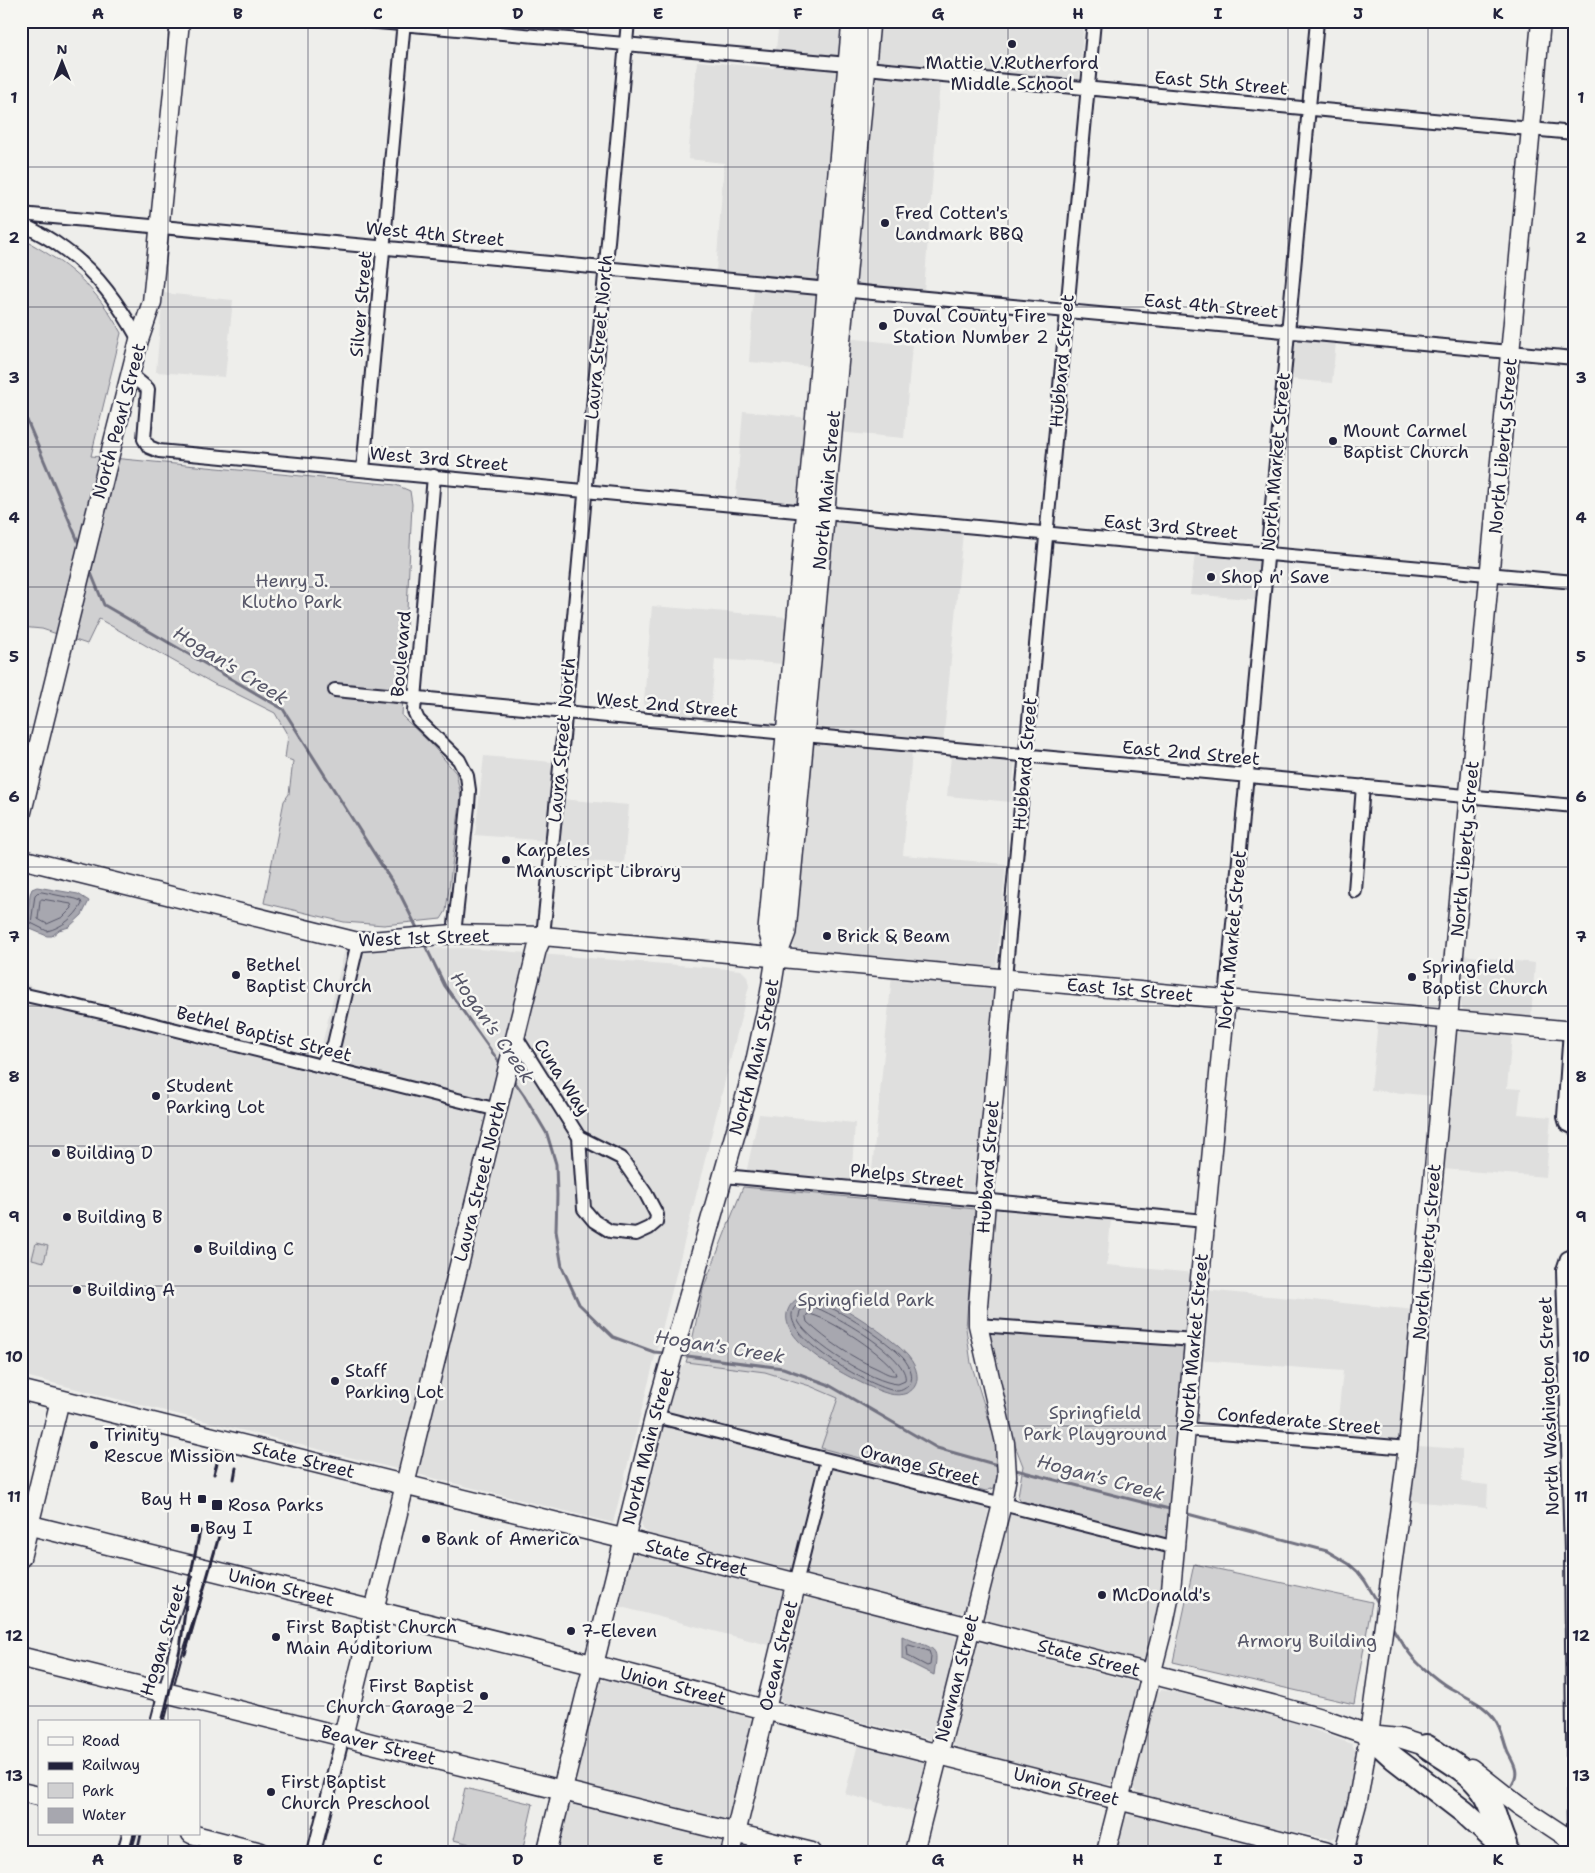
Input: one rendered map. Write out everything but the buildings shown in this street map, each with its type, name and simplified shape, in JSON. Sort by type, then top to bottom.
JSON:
[{"type":"highway","points":[[1369,1735],[1394,1758],[1464,1812],[1508,1852]]},
{"type":"highway","points":[[1426,1746],[1464,1771],[1481,1788],[1488,1800],[1508,1852]]},
{"type":"main road","name":"North Main Street","points":[[852,21],[857,66]]},
{"type":"main road","name":"North Main Street","points":[[547,1852],[655,1416],[755,1064],[770,995],[776,958],[768,930],[795,734],[857,66],[870,21]]},
{"type":"main road","name":"State Street","points":[[21,1390],[796,1583],[1308,1715],[1369,1735]]},
{"type":"main road","name":"Union Street","points":[[25,1524],[594,1665],[1326,1852]]},
{"type":"main road","name":"Ocean Street","points":[[731,1852],[796,1583]]},
{"type":"main road","name":"Beaver Street","points":[[21,1657],[735,1832]]},
{"type":"street","name":"North Pearl Street","points":[[21,816],[139,340],[155,289],[180,21]]},
{"type":"street","name":"East 5th Street","points":[[367,21],[1574,133]]},
{"type":"street","name":"Laura Street North","points":[[343,1736],[537,949],[543,936],[566,712],[628,21]]},
{"type":"street","name":"Hubbard Street","points":[[1002,1504],[1007,1467],[1005,1443],[978,1325],[986,1202],[985,1188],[1094,21]]},
{"type":"street","name":"North Market Street","points":[[1106,1852],[1168,1607],[1176,1548],[1317,21]]},
{"type":"street","name":"North Liberty Street","points":[[1344,1852],[1358,1800],[1369,1735],[1408,1448],[1491,574],[1541,21]]},
{"type":"street","name":"Silver Street","points":[[363,470],[404,23]]},
{"type":"street","name":"West 4th Street","points":[[21,214],[836,289]]},
{"type":"street","points":[[21,224],[65,249],[89,269],[120,308],[139,340]]},
{"type":"street","name":"East 4th Street","points":[[836,289],[1574,358]]},
{"type":"street","name":"West 3rd Street","points":[[131,375],[148,389],[144,439],[149,447],[157,451],[816,512]]},
{"type":"street","name":"Boulevard","points":[[434,476],[414,711],[418,720],[459,760],[467,776],[469,790],[468,806],[454,934]]},
{"type":"street","name":"East 3rd Street","points":[[816,512],[1574,582]]},
{"type":"street","name":"West 2nd Street","points":[[335,690],[795,734]]},
{"type":"street","name":"East 2nd Street","points":[[795,734],[1574,806]]},
{"type":"street","points":[[1355,891],[1363,786]]},
{"type":"street","name":"West 1st Street","points":[[21,859],[358,942],[454,934],[543,936],[776,958]]},
{"type":"street","points":[[321,1066],[334,1044],[358,942]]},
{"type":"street","name":"East 1st Street","points":[[776,958],[1572,1030]]},
{"type":"street","name":"Bethel Baptist Street","points":[[21,994],[498,1110]]},
{"type":"street","points":[[1570,1126],[1564,1117],[1572,1030]]},
{"type":"street","name":"Cuna Way","points":[[516,1037],[579,1136],[584,1209],[594,1221],[610,1231],[636,1234],[649,1228],[656,1222],[657,1215],[646,1194],[621,1158],[579,1136]]},
{"type":"street","name":"Phelps Street","points":[[724,1176],[1205,1221]]},
{"type":"street","name":"North Washington Street","points":[[1570,1257],[1563,1270],[1570,1407],[1574,1824]]},
{"type":"street","points":[[978,1325],[1195,1340]]},
{"type":"street","points":[[21,1558],[25,1524],[60,1400]]},
{"type":"street","name":"Orange Street","points":[[655,1416],[1176,1548]]},
{"type":"street","name":"Confederate Street","points":[[1186,1429],[1408,1448]]},
{"type":"street","name":"Ocean Street","points":[[796,1583],[827,1460]]},
{"type":"street","name":"Newnan Street","points":[[914,1852],[1002,1504]]},
{"type":"street","name":"Hogan Street","points":[[157,1720],[175,1654],[203,1568]]},
{"type":"street","points":[[1369,1735],[1399,1738],[1426,1746],[1466,1765],[1487,1779],[1518,1805],[1574,1842]]},
{"type":"street","points":[[314,1852],[343,1736]]},
{"type":"street","points":[[21,1792],[38,1796]]},
{"type":"street","points":[[735,1832],[812,1852]]},
{"type":"street","points":[[124,1852],[128,1836]]},
{"type":"street","points":[[199,1836],[261,1852]]},
{"type":"shaded area","points":[[779,21],[847,21],[815,367],[749,362],[755,274],[716,271],[724,163],[688,159],[697,61],[774,68]]},
{"type":"shaded area","points":[[875,21],[1084,21],[1079,81],[941,68],[924,291],[851,284]]},
{"type":"shaded area","points":[[163,293],[233,300],[225,377],[156,372]]},
{"type":"shaded area","points":[[846,338],[912,345],[904,438],[837,432]]},
{"type":"shaded area","points":[[1294,338],[1336,342],[1332,383],[1290,379]]},
{"type":"shaded area","points":[[743,411],[810,418],[802,503],[736,497]]},
{"type":"shaded area","points":[[829,520],[963,532],[942,755],[912,752],[903,855],[1006,864],[996,968],[794,949]]},
{"type":"shaded area","points":[[1195,554],[1262,560],[1259,600],[1190,594]]},
{"type":"shaded area","points":[[652,606],[788,617],[784,664],[715,659],[710,719],[643,713]]},
{"type":"shaded area","points":[[21,720],[31,727],[21,754]]},
{"type":"shaded area","points":[[484,756],[552,762],[549,798],[629,805],[624,864],[560,859],[561,842],[475,835]]},
{"type":"shaded area","points":[[951,756],[1015,761],[1011,802],[947,796]]},
{"type":"shaded area","points":[[466,948],[741,970],[747,976],[749,986],[613,1523],[21,1375],[21,981],[34,988],[319,1057],[345,949]]},
{"type":"shaded area","points":[[1462,955],[1535,963],[1531,1018],[1465,1012],[1461,1006],[1460,975]]},
{"type":"shaded area","points":[[892,976],[987,985],[992,988],[994,994],[975,1209],[869,1199]]},
{"type":"shaded area","points":[[1378,1022],[1438,1029],[1433,1096],[1371,1090]]},
{"type":"shaded area","points":[[1465,1029],[1512,1035],[1507,1088],[1521,1089],[1518,1114],[1551,1117],[1546,1177],[1442,1169],[1454,1037],[1458,1032]]},
{"type":"shaded area","points":[[759,1114],[855,1123],[850,1197],[743,1187]]},
{"type":"shaded area","points":[[994,1208],[1111,1219],[1107,1265],[1195,1273],[1187,1345],[989,1331],[985,1319]]},
{"type":"shaded area","points":[[1205,1290],[1416,1310],[1403,1443],[1336,1436],[1343,1371],[1198,1360]]},
{"type":"shaded area","points":[[686,1362],[765,1372],[810,1386],[838,1398],[822,1448],[986,1491],[988,1513],[963,1612],[957,1613],[790,1572],[649,1534],[643,1529],[641,1516],[678,1371]]},
{"type":"shaded area","points":[[1418,1446],[1462,1449],[1462,1482],[1488,1485],[1487,1508],[1411,1501]]},
{"type":"shaded area","points":[[1021,1501],[1167,1539],[1161,1593],[1144,1658],[1136,1660],[991,1623],[984,1618],[983,1615],[1008,1517]]},
{"type":"shaded area","points":[[639,1554],[777,1589],[783,1593],[772,1646],[617,1606],[629,1559]]},
{"type":"shaded area","points":[[812,1598],[951,1634],[955,1637],[957,1640],[956,1646],[935,1734],[930,1739],[781,1701],[779,1693],[800,1605],[803,1600]]},
{"type":"shaded area","points":[[984,1643],[1135,1682],[1138,1690],[1117,1774],[1111,1784],[1104,1785],[958,1748],[953,1744],[952,1736],[974,1649],[977,1644]]},
{"type":"shaded area","points":[[608,1680],[746,1715],[751,1719],[752,1727],[730,1813],[726,1818],[719,1819],[583,1786],[577,1782],[575,1774],[597,1686],[601,1681]]},
{"type":"shaded area","points":[[1161,1690],[1291,1721],[1352,1744],[1355,1751],[1349,1793],[1338,1834],[1331,1839],[1286,1830],[1135,1791],[1133,1784],[1156,1694]]},
{"type":"shaded area","points":[[858,1744],[924,1761],[925,1768],[914,1812],[845,1794]]},
{"type":"shaded area","points":[[573,1803],[715,1837],[722,1842],[721,1852],[556,1852],[566,1809]]},
{"type":"shaded area","points":[[1130,1814],[1276,1852],[1116,1852],[1123,1821]]},
{"type":"green space","name":"Henry J. Klutho Park","points":[[21,238],[53,257],[79,277],[101,302],[121,333],[91,456],[396,485],[410,491],[412,504],[402,716],[432,745],[456,773],[461,796],[446,911],[441,919],[384,925],[344,922],[264,903],[284,801],[289,794],[293,761],[285,758],[288,736],[275,713],[216,685],[99,619],[87,644],[42,629],[21,627]]},
{"type":"green space","name":"Springfield Park","points":[[743,1187],[975,1209],[966,1328],[971,1363],[997,1446],[998,1473],[994,1488],[986,1491],[821,1448],[838,1398],[810,1386],[765,1372],[686,1362],[703,1289]]},
{"type":"green space","points":[[36,1243],[48,1246],[44,1262],[32,1259]]},
{"type":"green space","name":"Springfield Park Playground","points":[[989,1331],[1187,1345],[1167,1539],[1021,1501],[1018,1496],[1023,1466],[1013,1440],[988,1342]]},
{"type":"green space","name":"Armory Building","points":[[1194,1564],[1372,1602],[1354,1704],[1173,1662]]},
{"type":"green space","points":[[465,1788],[533,1804],[522,1852],[506,1852],[453,1840]]},
{"type":"water","points":[[37,887],[78,894],[89,901],[82,915],[69,927],[59,930],[52,936],[47,936],[28,928],[26,925],[30,894],[32,889]]},
{"type":"water","points":[[804,1295],[816,1296],[838,1305],[865,1321],[901,1348],[914,1365],[917,1373],[917,1381],[914,1387],[909,1392],[902,1394],[894,1395],[883,1392],[839,1371],[806,1348],[794,1335],[787,1322],[789,1307],[794,1301]]},
{"type":"water","points":[[902,1636],[933,1650],[936,1657],[934,1675],[902,1659]]},
{"type":"waterway","name":"Hogan's Creek","points":[[21,406],[80,546]]},
{"type":"waterway","name":"Hogan's Creek","points":[[89,568],[104,605],[283,709],[401,896],[418,930]]},
{"type":"waterway","name":"Hogan's Creek","points":[[424,943],[445,986],[502,1066]]},
{"type":"waterway","name":"Hogan's Creek","points":[[512,1078],[547,1134],[556,1164],[556,1231],[562,1267],[579,1304],[613,1337],[654,1352],[665,1353]]},
{"type":"waterway","name":"Hogan's Creek","points":[[679,1355],[783,1368],[827,1384],[937,1448],[1001,1466]]},
{"type":"waterway","name":"Hogan's Creek","points":[[1012,1469],[1173,1510]]},
{"type":"waterway","name":"Hogan's Creek","points":[[1184,1513],[1327,1551],[1349,1564],[1358,1572],[1380,1606]]},
{"type":"waterway","name":"Hogan's Creek","points":[[1391,1625],[1420,1665],[1442,1683],[1479,1704],[1494,1718],[1499,1726],[1515,1769],[1516,1776],[1512,1785]]},
{"type":"railway","points":[[214,1474],[217,1463]]},
{"type":"railway","points":[[234,1479],[236,1468]]},
{"type":"railway","points":[[162,1720],[180,1649],[189,1582],[200,1531]]},
{"type":"railway","points":[[185,1654],[219,1536]]},
{"type":"railway","points":[[129,1852],[133,1836]]},
{"type":"railway","points":[[137,1852],[141,1836]]},
{"type":"place","name":"Mattie V.Rutherford Middle School","points":[[1012,44]]},
{"type":"place","name":"Fred Cotten's Landmark BBQ","points":[[885,223]]},
{"type":"place","name":"Duval County Fire Station Number 2","points":[[883,326]]},
{"type":"place","name":"Mount Carmel Baptist Church","points":[[1333,441]]},
{"type":"place","name":"Shop n' Save","points":[[1211,577]]},
{"type":"place","name":"Karpeles Manuscript Library","points":[[506,860]]},
{"type":"place","name":"Brick & Beam","points":[[827,936]]},
{"type":"place","name":"Bethel Baptist Church","points":[[236,975]]},
{"type":"place","name":"Springfield Baptist Church","points":[[1412,977]]},
{"type":"place","name":"Student Parking Lot","points":[[156,1096]]},
{"type":"place","name":"Building D","points":[[56,1153]]},
{"type":"place","name":"Building B","points":[[67,1217]]},
{"type":"place","name":"Building C","points":[[198,1249]]},
{"type":"place","name":"Building A","points":[[77,1290]]},
{"type":"place","name":"Staff Parking Lot","points":[[335,1381]]},
{"type":"place","name":"Trinity Rescue Mission","points":[[94,1445]]},
{"type":"place","name":"Bay H","points":[[202,1499]]},
{"type":"place","name":"Rosa Parks","points":[[217,1505]]},
{"type":"place","name":"Bay I","points":[[195,1528]]},
{"type":"place","name":"Bank of America","points":[[426,1539]]},
{"type":"place","name":"McDonald's","points":[[1102,1595]]},
{"type":"place","name":"7-Eleven","points":[[571,1631]]},
{"type":"place","name":"First Baptist Church Main Auditorium","points":[[276,1637]]},
{"type":"place","name":"First Baptist Church Garage 2","points":[[484,1696]]},
{"type":"place","name":"First Baptist Church Preschool","points":[[271,1792]]}]
